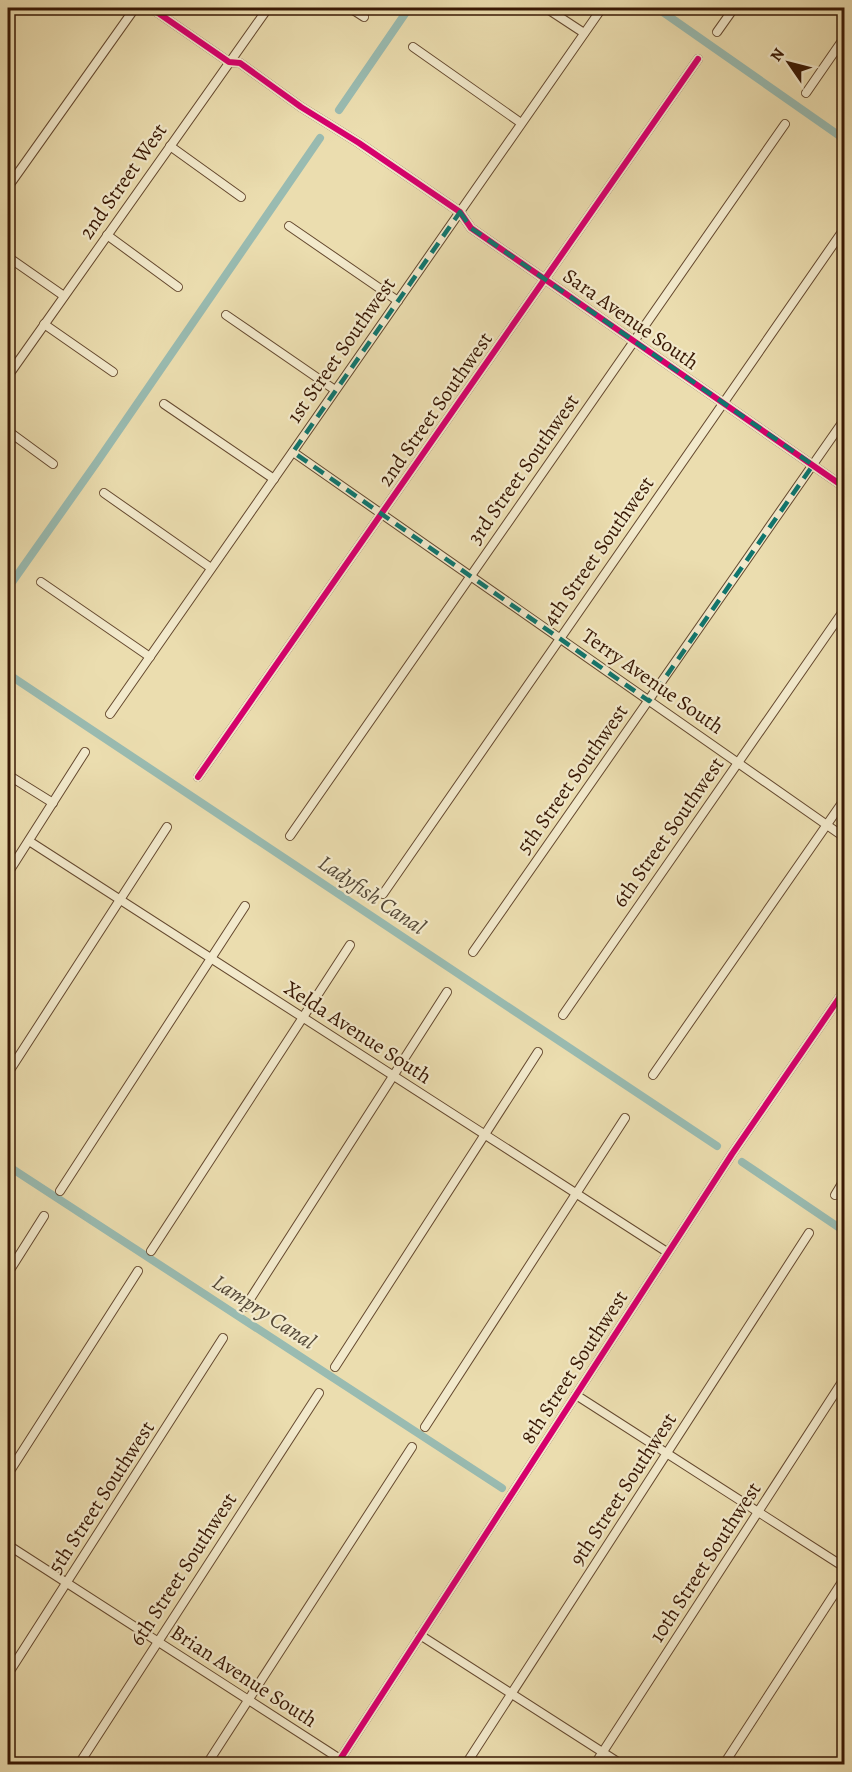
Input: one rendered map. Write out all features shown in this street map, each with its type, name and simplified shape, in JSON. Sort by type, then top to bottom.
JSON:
[{"type":"street","points":[[8,187],[135,8]]},
{"type":"street","name":"Sara Avenue South","points":[[151,8],[229,62],[240,63],[460,212],[471,228],[844,487]]},
{"type":"street","name":"2nd Street West","points":[[8,376],[268,8]]},
{"type":"street","points":[[350,8],[364,17]]},
{"type":"street","points":[[546,8],[584,33]]},
{"type":"street","name":"1st Street Southwest","points":[[110,714],[602,8]]},
{"type":"street","points":[[717,32],[734,8]]},
{"type":"street","points":[[806,93],[844,38]]},
{"type":"street","points":[[413,47],[521,123]]},
{"type":"street","name":"2nd Street Southwest","points":[[198,777],[698,59]]},
{"type":"street","name":"3rd Street Southwest","points":[[290,836],[785,124]]},
{"type":"street","points":[[170,146],[241,197]]},
{"type":"street","points":[[289,226],[398,301]]},
{"type":"street","name":"4th Street Southwest","points":[[383,894],[844,229]]},
{"type":"street","points":[[107,235],[178,287]]},
{"type":"street","points":[[8,257],[64,296]]},
{"type":"street","points":[[226,315],[335,390]]},
{"type":"street","points":[[44,324],[113,372]]},
{"type":"street","points":[[164,404],[274,479]]},
{"type":"street","name":"5th Street Southwest","points":[[473,952],[844,420]]},
{"type":"street","points":[[8,431],[53,464]]},
{"type":"street","name":"Terry Avenue South","points":[[293,452],[844,837]]},
{"type":"street","points":[[104,493],[211,568]]},
{"type":"street","points":[[41,582],[150,657]]},
{"type":"street","name":"6th Street Southwest","points":[[563,1015],[844,610]]},
{"type":"street","points":[[8,873],[85,752]]},
{"type":"street","points":[[8,775],[52,803]]},
{"type":"street","points":[[653,1075],[844,800]]},
{"type":"street","points":[[8,1073],[167,827]]},
{"type":"street","name":"Xelda Avenue South","points":[[28,841],[668,1252]]},
{"type":"street","points":[[60,1191],[245,906]]},
{"type":"street","points":[[151,1251],[350,945]]},
{"type":"street","name":"8th Street Southwest","points":[[338,1762],[746,1133],[844,991]]},
{"type":"street","points":[[245,1306],[447,992]]},
{"type":"street","points":[[335,1368],[538,1052]]},
{"type":"street","points":[[425,1427],[625,1119]]},
{"type":"street","points":[[835,1195],[844,1180]]},
{"type":"street","points":[[8,1273],[44,1216]]},
{"type":"street","name":"9th Street Southwest","points":[[466,1764],[809,1233]]},
{"type":"street","points":[[8,1474],[138,1271]]},
{"type":"street","name":"5th Street Southwest","points":[[8,1674],[223,1338]]},
{"type":"street","name":"10th Street Southwest","points":[[595,1764],[844,1379]]},
{"type":"street","name":"6th Street Southwest","points":[[79,1764],[319,1392]]},
{"type":"street","points":[[576,1395],[844,1567]]},
{"type":"street","points":[[207,1764],[412,1448]]},
{"type":"street","name":"Brian Avenue South","points":[[8,1545],[158,1641],[338,1762]]},
{"type":"street","points":[[724,1764],[844,1579]]},
{"type":"street","points":[[420,1635],[621,1764]]},
{"type":"highlighted area","points":[[460,212],[471,228],[813,465],[649,701],[293,452]]},
{"type":"waterway","points":[[339,110],[409,8]]},
{"type":"waterway","points":[[657,8],[844,139]]},
{"type":"waterway","points":[[8,588],[320,138]]},
{"type":"waterway","name":"Ladyfish Canal","points":[[8,674],[717,1146]]},
{"type":"waterway","name":"Ladyfish Canal","points":[[742,1162],[844,1231]]},
{"type":"waterway","name":"Lampry Canal","points":[[8,1166],[502,1488]]},
{"type":"cycle path","points":[[151,8],[229,62],[240,63],[301,107],[359,143],[460,212],[471,228],[844,487]]},
{"type":"cycle path","points":[[198,777],[698,59]]},
{"type":"cycle path","points":[[337,1764],[732,1154],[844,991]]}]
